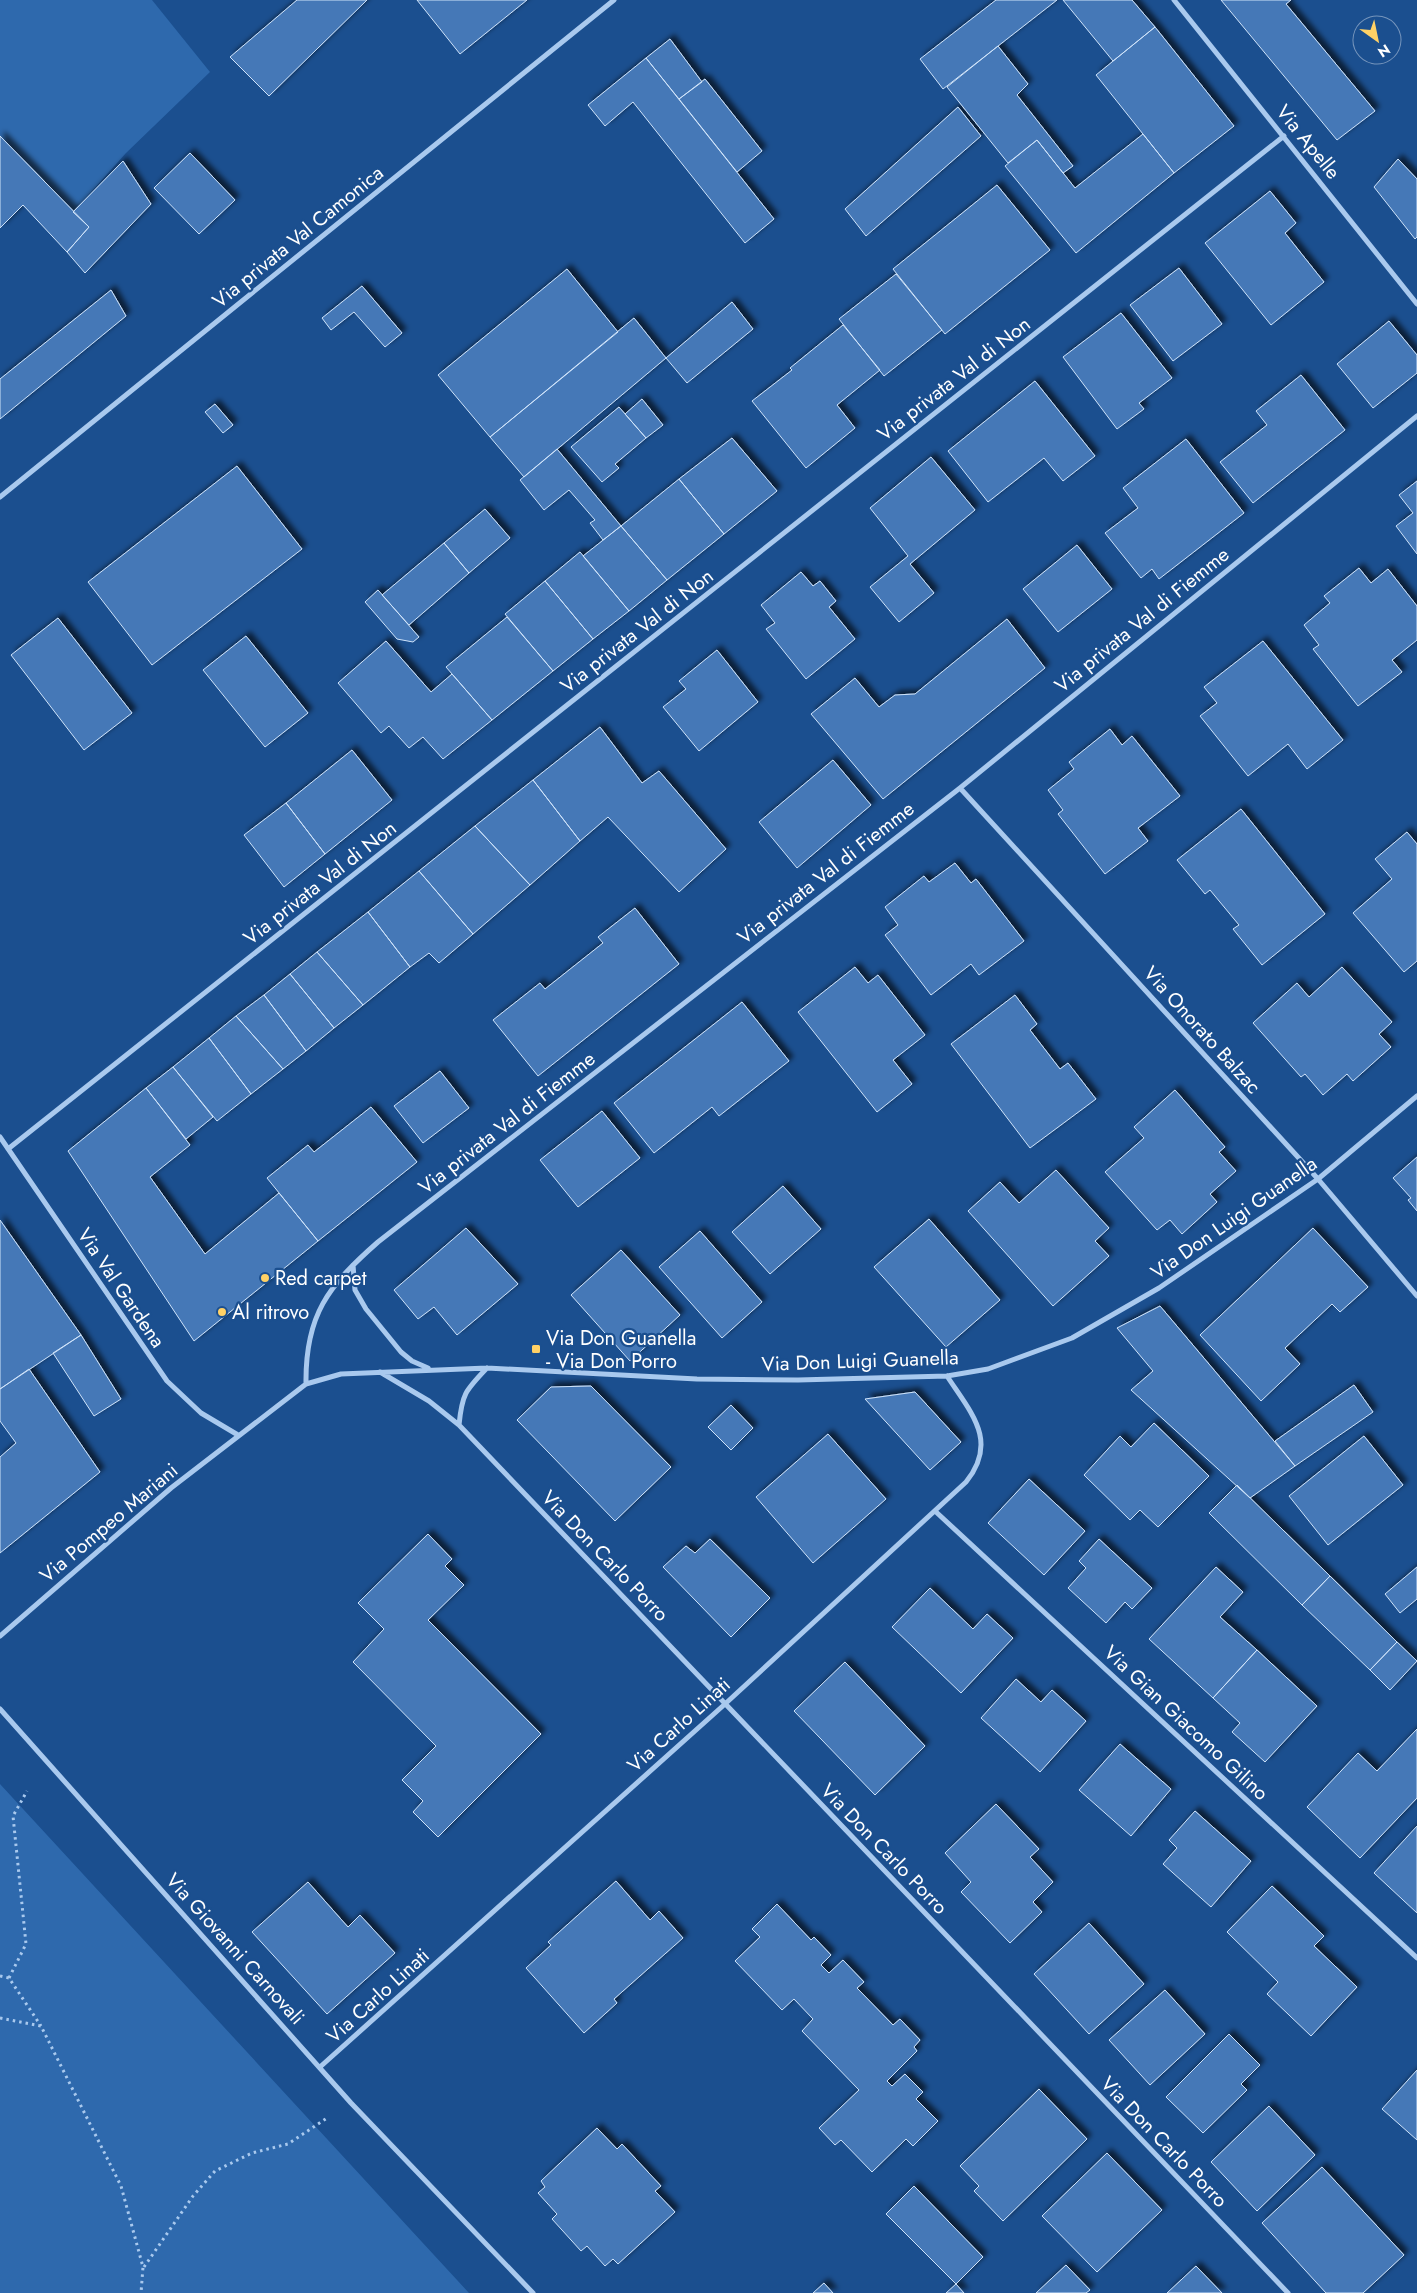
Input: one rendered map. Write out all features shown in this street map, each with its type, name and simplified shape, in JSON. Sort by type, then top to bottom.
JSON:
[{"type":"street","name":"Via privata Val Camonica","points":[[0,497],[614,0]]},
{"type":"street","name":"Via Apelle","points":[[1174,0],[1417,304]]},
{"type":"street","name":"Via privata Val di Non","points":[[8,1149],[1284,136]]},
{"type":"street","name":"Via privata Val di Fiemme","points":[[306,1384],[308,1344],[320,1306],[334,1285],[378,1242],[960,788],[1417,416]]},
{"type":"street","name":"Via Onorato Balzac","points":[[960,788],[1318,1179],[1417,1296]]},
{"type":"street","name":"Via Don Luigi Guanella","points":[[238,1434],[306,1384],[341,1374],[487,1368],[746,1380],[947,1376],[1003,1364],[1088,1330],[1159,1288],[1318,1179],[1417,1096]]},
{"type":"street","name":"Via Val Gardena","points":[[0,1137],[167,1381],[201,1414],[238,1434]]},
{"type":"street","points":[[353,1265],[355,1290],[366,1309],[401,1352],[412,1361],[431,1369]]},
{"type":"street","points":[[459,1426],[462,1400],[471,1384],[487,1368]]},
{"type":"street","name":"Via Don Carlo Porro","points":[[380,1372],[429,1401],[459,1426],[1288,2293]]},
{"type":"street","name":"Via Carlo Linati","points":[[320,2068],[726,1704],[966,1482],[979,1462],[982,1452],[979,1428],[947,1376]]},
{"type":"street","name":"Via Pompeo Mariani","points":[[0,1636],[171,1488],[238,1434]]},
{"type":"street","name":"Via Gian Giacomo Gilino","points":[[935,1511],[1417,1958]]},
{"type":"street","name":"Via Giovanni Carnovali","points":[[0,1709],[365,2118],[533,2293]]},
{"type":"path","points":[[9,1978],[26,1944],[13,1816],[27,1792]]},
{"type":"path","points":[[0,1976],[9,1978],[41,2026],[121,2186],[143,2267],[141,2293]]},
{"type":"path","points":[[0,2018],[41,2026]]},
{"type":"path","points":[[143,2267],[193,2196],[215,2171],[252,2153],[288,2144],[327,2118]]},
{"type":"shaded area","points":[[0,0],[152,0],[210,72],[126,153],[73,212],[0,136]]},
{"type":"shaded area","points":[[0,1784],[469,2293],[0,2293]]},
{"type":"building","points":[[297,0],[367,0],[269,96],[230,57]]},
{"type":"building","points":[[417,0],[527,0],[460,54]]},
{"type":"building","points":[[996,0],[1057,0],[943,89],[920,59]]},
{"type":"building","points":[[1063,0],[1132,0],[1155,27],[1113,61]]},
{"type":"building","points":[[1221,0],[1291,0],[1286,4],[1375,111],[1337,140]]},
{"type":"building","points":[[1155,27],[1234,126],[1174,173],[1096,75]]},
{"type":"building","points":[[670,39],[702,82],[679,99],[646,58]]},
{"type":"building","points":[[998,46],[1028,84],[1017,95],[1073,166],[1063,173],[1037,140],[1008,163],[947,87]]},
{"type":"building","points":[[646,58],[774,219],[745,243],[633,102],[605,126],[588,105]]},
{"type":"building","points":[[705,79],[762,151],[737,172],[679,99]]},
{"type":"building","points":[[958,107],[981,136],[866,236],[845,209]]},
{"type":"building","points":[[1143,134],[1174,173],[1076,253],[1005,166],[1037,140],[1075,188]]},
{"type":"building","points":[[0,136],[89,227],[67,252],[23,205],[0,228]]},
{"type":"building","points":[[190,153],[235,200],[199,234],[154,188]]},
{"type":"building","points":[[1398,159],[1417,179],[1417,237],[1415,239],[1374,187]]},
{"type":"building","points":[[123,161],[151,204],[85,273],[67,252],[89,227],[73,212]]},
{"type":"building","points":[[997,185],[1050,250],[945,334],[893,269]]},
{"type":"building","points":[[1270,191],[1296,223],[1285,233],[1324,282],[1271,325],[1205,243]]},
{"type":"building","points":[[1179,268],[1222,324],[1173,361],[1130,305]]},
{"type":"building","points":[[567,269],[618,332],[490,437],[438,375]]},
{"type":"building","points":[[896,274],[942,330],[884,376],[839,319]]},
{"type":"building","points":[[362,286],[402,333],[385,347],[354,312],[331,330],[322,318]]},
{"type":"building","points":[[111,290],[126,316],[0,419],[0,379]]},
{"type":"building","points":[[732,302],[753,329],[687,383],[666,358]]},
{"type":"building","points":[[1121,313],[1172,378],[1139,403],[1144,409],[1117,429],[1063,357]]},
{"type":"building","points":[[634,318],[666,358],[524,477],[490,437]]},
{"type":"building","points":[[1389,321],[1417,355],[1417,373],[1373,408],[1337,364]]},
{"type":"building","points":[[843,325],[880,370],[837,405],[855,428],[806,468],[752,401],[792,370],[790,368]]},
{"type":"building","points":[[1301,375],[1345,430],[1253,503],[1220,462],[1267,425],[1256,411]]},
{"type":"building","points":[[1035,381],[1095,456],[1063,481],[1044,458],[988,502],[948,451]]},
{"type":"building","points":[[642,399],[663,425],[646,438],[625,414]]},
{"type":"building","points":[[215,404],[233,425],[223,433],[205,412]]},
{"type":"building","points":[[619,407],[646,438],[615,464],[619,468],[602,482],[571,447]]},
{"type":"building","points":[[732,438],[777,491],[724,534],[679,479]]},
{"type":"building","points":[[1186,439],[1244,513],[1159,579],[1152,569],[1141,578],[1105,533],[1138,508],[1123,488]]},
{"type":"building","points":[[557,449],[621,526],[603,540],[590,523],[595,520],[569,490],[544,510],[520,480]]},
{"type":"building","points":[[931,457],[975,510],[910,564],[934,593],[899,622],[870,587],[908,556],[870,508]]},
{"type":"building","points":[[237,466],[302,549],[152,665],[88,582]]},
{"type":"building","points":[[679,479],[724,534],[667,580],[621,526]]},
{"type":"building","points":[[1417,481],[1417,554],[1396,526],[1413,513],[1399,495]]},
{"type":"building","points":[[485,509],[510,538],[469,573],[444,543]]},
{"type":"building","points":[[621,526],[667,580],[629,611],[583,556]]},
{"type":"building","points":[[444,543],[469,573],[409,625],[382,595]]},
{"type":"building","points":[[1077,545],[1112,589],[1058,632],[1023,589]]},
{"type":"building","points":[[580,552],[629,611],[593,639],[545,581]]},
{"type":"building","points":[[1359,568],[1371,583],[1388,569],[1417,606],[1417,640],[1392,660],[1402,672],[1358,706],[1313,649],[1319,645],[1304,625],[1330,603],[1324,596]]},
{"type":"building","points":[[801,572],[813,586],[820,581],[836,601],[829,607],[855,639],[806,679],[766,629],[775,623],[761,605]]},
{"type":"building","points":[[545,581],[593,639],[553,671],[505,614]]},
{"type":"building","points":[[378,590],[419,637],[413,642],[397,639],[365,602]]},
{"type":"building","points":[[507,617],[553,671],[492,720],[446,667]]},
{"type":"building","points":[[58,618],[132,713],[84,750],[11,655]]},
{"type":"building","points":[[1007,619],[1045,668],[883,799],[811,714],[855,678],[879,707],[895,695],[915,694]]},
{"type":"building","points":[[246,636],[308,713],[265,747],[203,670]]},
{"type":"building","points":[[386,641],[431,692],[452,674],[492,720],[443,759],[423,737],[409,748],[389,726],[381,733],[338,683]]},
{"type":"building","points":[[1263,641],[1343,740],[1307,769],[1288,744],[1248,776],[1200,716],[1217,703],[1204,687]]},
{"type":"building","points":[[717,650],[758,702],[699,751],[663,707],[686,689],[679,681]]},
{"type":"building","points":[[600,727],[642,783],[659,771],[726,849],[679,892],[608,817],[580,841],[533,780]]},
{"type":"building","points":[[1110,729],[1122,745],[1132,736],[1180,796],[1138,828],[1148,841],[1105,874],[1058,814],[1063,810],[1048,790],[1074,769],[1069,762]]},
{"type":"building","points":[[352,750],[392,800],[325,854],[286,803]]},
{"type":"building","points":[[833,760],[871,805],[797,868],[759,822]]},
{"type":"building","points":[[533,780],[580,841],[530,885],[475,826]]},
{"type":"building","points":[[286,803],[325,854],[284,887],[244,835]]},
{"type":"building","points":[[1241,809],[1325,914],[1262,965],[1233,929],[1239,925],[1210,890],[1205,894],[1177,860]]},
{"type":"building","points":[[475,826],[530,885],[473,934],[419,871]]},
{"type":"building","points":[[1407,832],[1417,844],[1417,961],[1404,972],[1353,913],[1392,879],[1375,859]]},
{"type":"building","points":[[955,863],[971,883],[976,879],[1024,941],[979,975],[971,964],[931,995],[885,935],[898,925],[885,907],[924,876],[929,882]]},
{"type":"building","points":[[419,871],[473,934],[439,963],[429,953],[410,967],[368,912]]},
{"type":"building","points":[[635,908],[679,964],[538,1076],[493,1020],[540,983],[545,989],[603,943],[598,937]]},
{"type":"building","points":[[368,912],[410,967],[363,1005],[317,952]]},
{"type":"building","points":[[317,952],[363,1005],[334,1028],[290,974]]},
{"type":"building","points":[[855,967],[868,983],[878,975],[925,1035],[893,1060],[912,1084],[877,1112],[798,1012]]},
{"type":"building","points":[[1342,967],[1392,1022],[1379,1034],[1391,1047],[1353,1081],[1347,1074],[1323,1095],[1305,1074],[1301,1077],[1253,1023],[1297,983],[1309,997]]},
{"type":"building","points":[[290,974],[334,1028],[306,1051],[264,995]]},
{"type":"building","points":[[264,995],[306,1051],[283,1069],[236,1016]]},
{"type":"building","points":[[1015,995],[1037,1024],[1030,1030],[1060,1069],[1068,1063],[1096,1099],[1030,1148],[951,1044]]},
{"type":"building","points":[[742,1002],[789,1061],[719,1116],[712,1107],[654,1153],[614,1103]]},
{"type":"building","points":[[236,1016],[283,1069],[251,1094],[209,1038]]},
{"type":"building","points":[[209,1038],[251,1094],[217,1121],[173,1067]]},
{"type":"building","points":[[173,1067],[213,1117],[186,1139],[146,1088]]},
{"type":"building","points":[[440,1071],[469,1108],[423,1143],[394,1106]]},
{"type":"building","points":[[146,1088],[190,1145],[150,1177],[205,1254],[279,1193],[318,1241],[194,1341],[68,1151]]},
{"type":"building","points":[[1175,1090],[1225,1147],[1219,1152],[1236,1171],[1210,1194],[1217,1202],[1182,1234],[1170,1220],[1157,1230],[1105,1172],[1144,1138],[1134,1127]]},
{"type":"building","points":[[371,1107],[417,1162],[318,1241],[267,1178],[308,1145],[314,1152]]},
{"type":"building","points":[[602,1111],[640,1158],[578,1207],[540,1160]]},
{"type":"building","points":[[1417,1157],[1417,1211],[1408,1200],[1411,1198],[1393,1178]]},
{"type":"building","points":[[1056,1170],[1109,1228],[1095,1241],[1109,1256],[1053,1306],[968,1211],[1000,1182],[1019,1203]]},
{"type":"building","points":[[783,1186],[821,1229],[770,1274],[732,1232]]},
{"type":"building","points":[[929,1219],[1000,1300],[946,1347],[874,1267]]},
{"type":"building","points":[[0,1220],[81,1335],[0,1389]]},
{"type":"building","points":[[466,1228],[518,1284],[457,1335],[434,1307],[418,1319],[394,1290]]},
{"type":"building","points":[[1313,1228],[1368,1287],[1340,1312],[1332,1304],[1285,1348],[1300,1364],[1261,1401],[1200,1335]]},
{"type":"building","points":[[700,1231],[762,1302],[722,1338],[659,1267]]},
{"type":"building","points":[[621,1250],[680,1315],[630,1361],[571,1295]]},
{"type":"building","points":[[1160,1306],[1295,1466],[1250,1498],[1131,1390],[1153,1371],[1117,1328]]},
{"type":"building","points":[[81,1335],[121,1399],[94,1416],[53,1353]]},
{"type":"building","points":[[29,1369],[100,1472],[0,1553],[0,1457],[16,1443],[0,1421],[0,1389]]},
{"type":"building","points":[[1354,1385],[1373,1412],[1295,1466],[1275,1441]]},
{"type":"building","points":[[591,1386],[671,1467],[615,1521],[517,1420],[551,1387]]},
{"type":"building","points":[[915,1392],[961,1442],[930,1470],[865,1399]]},
{"type":"building","points":[[731,1405],[753,1428],[731,1450],[708,1427]]},
{"type":"building","points":[[1154,1423],[1209,1476],[1158,1527],[1140,1510],[1130,1520],[1084,1475],[1120,1436],[1131,1447]]},
{"type":"building","points":[[828,1434],[886,1499],[813,1563],[756,1497]]},
{"type":"building","points":[[1364,1436],[1403,1485],[1328,1545],[1289,1496]]},
{"type":"building","points":[[1029,1479],[1085,1531],[1044,1575],[988,1523]]},
{"type":"building","points":[[1237,1485],[1330,1576],[1302,1605],[1209,1513]]},
{"type":"building","points":[[428,1534],[452,1559],[445,1566],[464,1585],[428,1620],[541,1734],[438,1837],[413,1812],[423,1801],[402,1780],[436,1746],[353,1662],[384,1629],[358,1603]]},
{"type":"building","points":[[710,1539],[770,1598],[731,1637],[663,1567],[686,1546],[695,1553]]},
{"type":"building","points":[[1099,1539],[1152,1588],[1132,1609],[1125,1602],[1106,1623],[1068,1588],[1086,1568],[1079,1561]]},
{"type":"building","points":[[1216,1567],[1243,1592],[1220,1617],[1257,1650],[1213,1698],[1149,1639]]},
{"type":"building","points":[[1417,1567],[1417,1599],[1400,1613],[1385,1594]]},
{"type":"building","points":[[1330,1576],[1397,1642],[1370,1670],[1302,1605]]},
{"type":"building","points":[[930,1588],[973,1629],[987,1614],[1013,1638],[961,1693],[892,1627]]},
{"type":"building","points":[[1397,1642],[1417,1661],[1390,1690],[1370,1670]]},
{"type":"building","points":[[1257,1650],[1317,1706],[1265,1762],[1232,1732],[1240,1723],[1213,1698]]},
{"type":"building","points":[[845,1662],[925,1746],[875,1795],[794,1711]]},
{"type":"building","points":[[1016,1679],[1041,1702],[1052,1690],[1086,1721],[1040,1772],[981,1718]]},
{"type":"building","points":[[1417,1729],[1417,1798],[1360,1858],[1307,1807],[1358,1753],[1377,1771]]},
{"type":"building","points":[[1120,1744],[1171,1789],[1131,1836],[1079,1790]]},
{"type":"building","points":[[996,1804],[1039,1849],[1030,1857],[1053,1882],[1033,1902],[1042,1912],[1010,1943],[961,1892],[971,1882],[945,1853]]},
{"type":"building","points":[[1195,1811],[1251,1861],[1211,1907],[1163,1864],[1177,1848],[1169,1840]]},
{"type":"building","points":[[1417,1826],[1417,1913],[1374,1873]]},
{"type":"building","points":[[616,1881],[650,1920],[659,1911],[683,1938],[614,1999],[617,2003],[584,2033],[526,1968],[551,1945],[548,1942]]},
{"type":"building","points":[[308,1882],[348,1927],[360,1915],[395,1953],[327,2014],[252,1932]]},
{"type":"building","points":[[1272,1886],[1324,1936],[1314,1946],[1357,1987],[1311,2036],[1267,1994],[1278,1982],[1227,1932]]},
{"type":"building","points":[[777,1904],[811,1940],[814,1937],[831,1955],[821,1965],[829,1973],[843,1960],[864,1982],[857,1988],[893,2025],[900,2019],[920,2040],[914,2047],[917,2051],[887,2081],[892,2086],[905,2074],[923,2092],[916,2099],[938,2121],[913,2146],[906,2139],[872,2172],[841,2140],[835,2145],[819,2128],[859,2090],[802,2031],[813,2019],[794,1999],[782,2010],[735,1961],[760,1937],[752,1929]]},
{"type":"building","points":[[1089,1923],[1144,1984],[1089,2034],[1034,1974]]},
{"type":"building","points":[[1165,1990],[1205,2034],[1150,2085],[1109,2040]]},
{"type":"building","points":[[1229,2034],[1260,2065],[1241,2084],[1247,2090],[1203,2133],[1166,2097]]},
{"type":"building","points":[[1417,2070],[1417,2140],[1382,2109]]},
{"type":"building","points":[[1039,2089],[1087,2139],[1003,2221],[974,2191],[979,2186],[960,2166]]},
{"type":"building","points":[[1269,2106],[1315,2155],[1257,2211],[1211,2162]]},
{"type":"building","points":[[597,2128],[617,2149],[622,2144],[661,2186],[655,2191],[675,2212],[618,2264],[613,2259],[605,2266],[587,2246],[581,2251],[552,2219],[557,2214],[538,2193],[545,2187],[541,2181]]},
{"type":"building","points":[[1107,2153],[1162,2210],[1097,2272],[1042,2216]]},
{"type":"building","points":[[1322,2167],[1404,2255],[1363,2293],[1326,2293],[1262,2223]]},
{"type":"building","points":[[914,2186],[983,2257],[956,2284],[886,2214]]},
{"type":"building","points":[[1066,2265],[1090,2290],[1086,2293],[1036,2293]]},
{"type":"building","points":[[1196,2266],[1222,2293],[1167,2293]]},
{"type":"building","points":[[824,2283],[833,2293],[813,2293]]},
{"type":"building","points":[[956,2284],[964,2293],[946,2293]]},
{"type":"place","name":"Red carpet","points":[[265,1278]]},
{"type":"place","name":"Al ritrovo","points":[[222,1312]]},
{"type":"place","name":"Via Don Guanella - Via Don Porro","points":[[536,1349]]}]
